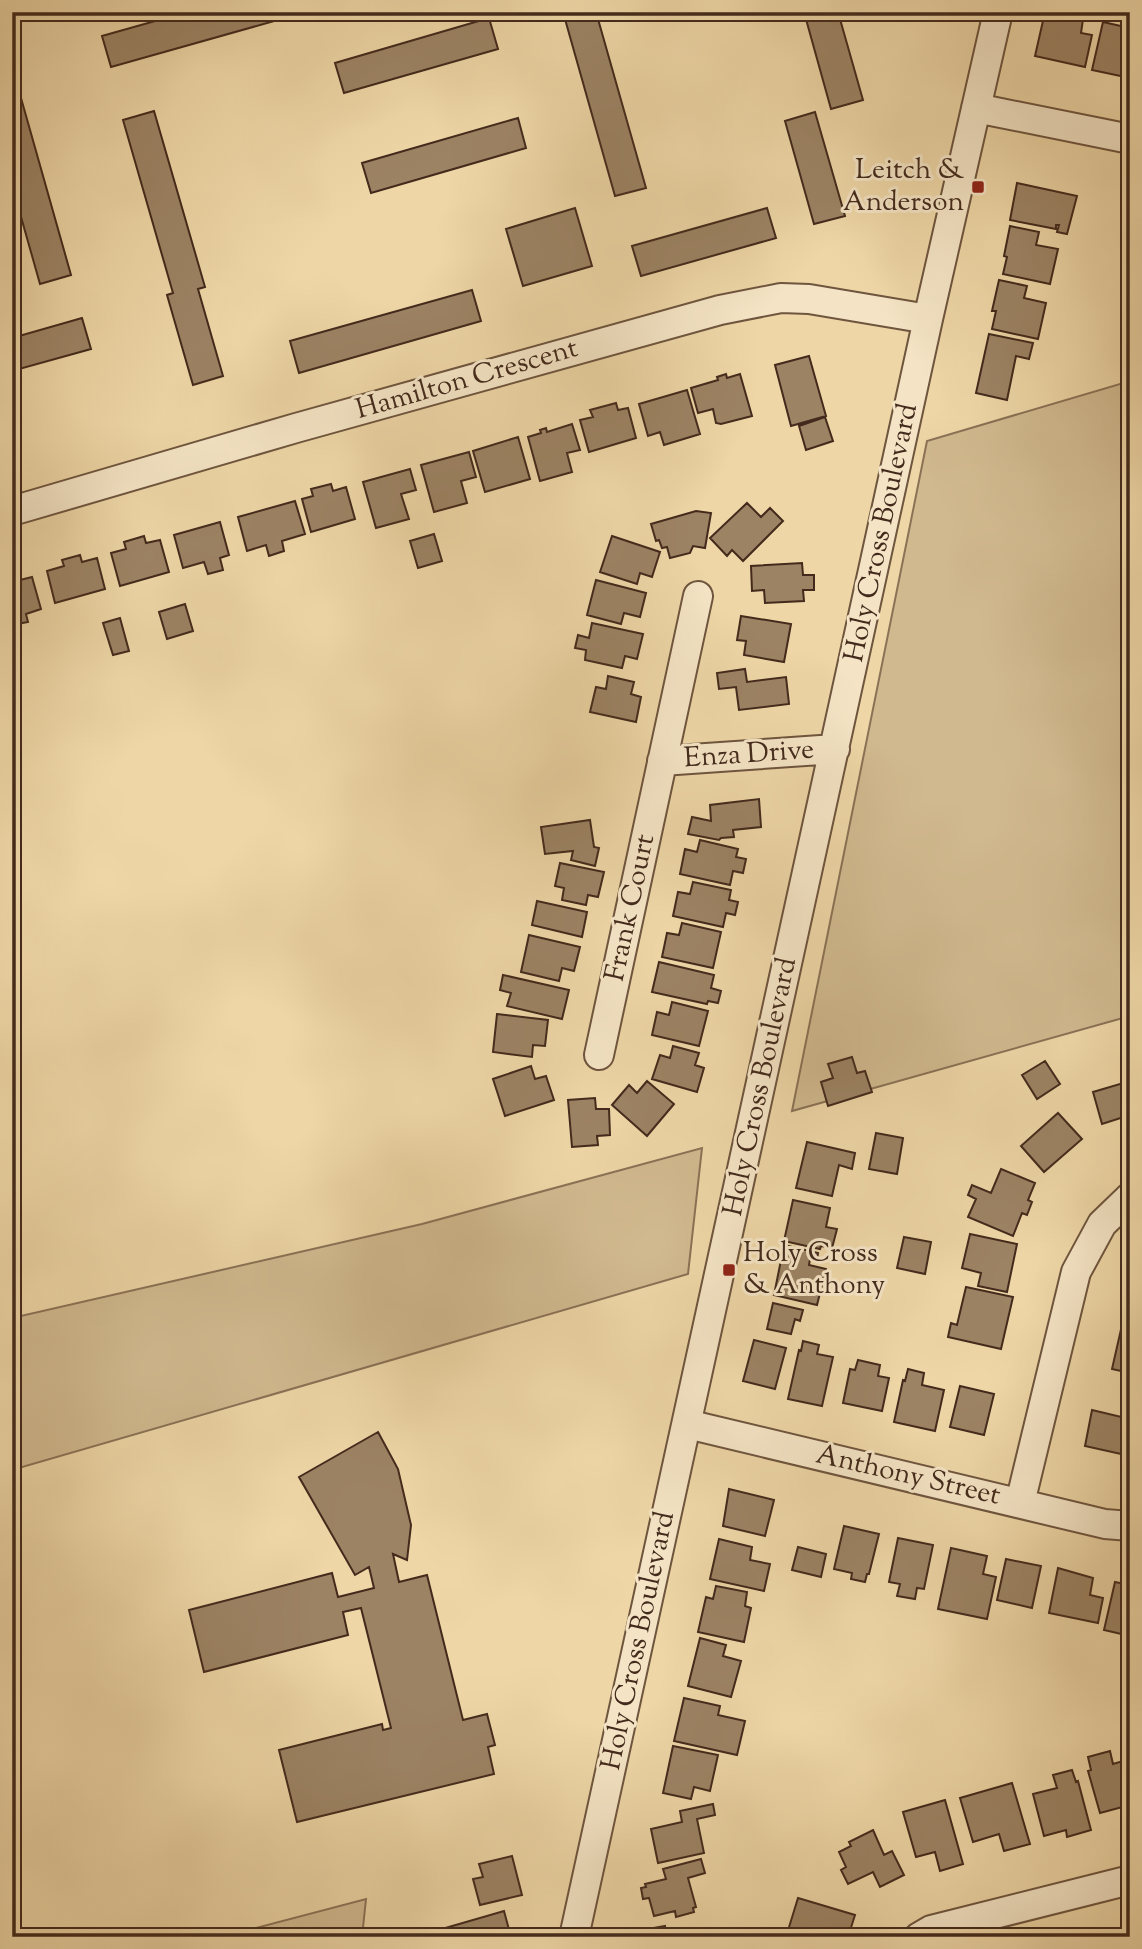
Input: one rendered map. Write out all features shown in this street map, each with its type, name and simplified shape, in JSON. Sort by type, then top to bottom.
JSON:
[{"type":"street","name":"Holy Cross Boulevard","points":[[574,1937],[928,319],[998,12]]},
{"type":"street","points":[[976,108],[1130,139]]},
{"type":"street","name":"Hamilton Crescent","points":[[12,511],[296,428],[720,310],[781,298],[808,299],[928,319]]},
{"type":"street","name":"Frank Court","points":[[599,1055],[698,596]]},
{"type":"street","name":"Enza Drive","points":[[662,761],[835,749]]},
{"type":"street","points":[[1020,1503],[1076,1272],[1102,1224],[1130,1197]]},
{"type":"street","name":"Anthony Street","points":[[687,1424],[1105,1524],[1130,1526]]},
{"type":"street","points":[[919,1937],[931,1930],[1130,1880]]},
{"type":"shaded area","points":[[1130,381],[1130,1016],[792,1111],[927,441]]},
{"type":"shaded area","points":[[702,1148],[688,1274],[12,1470],[12,1318],[422,1224]]},
{"type":"shaded area","points":[[366,1899],[362,1937],[222,1937]]},
{"type":"building","points":[[187,12],[306,12],[111,67],[102,36]]},
{"type":"building","points":[[563,12],[596,12],[646,188],[615,196]]},
{"type":"building","points":[[804,12],[838,12],[863,100],[831,109]]},
{"type":"building","points":[[1045,12],[1083,19],[1081,33],[1092,35],[1085,67],[1035,56]]},
{"type":"building","points":[[489,18],[498,49],[344,93],[335,63]]},
{"type":"building","points":[[1103,22],[1130,28],[1130,78],[1092,70]]},
{"type":"building","points":[[21,98],[71,275],[40,284],[12,185],[12,101]]},
{"type":"building","points":[[154,111],[205,287],[198,289],[223,376],[193,385],[167,295],[173,293],[123,120]]},
{"type":"building","points":[[815,112],[845,216],[814,224],[785,121]]},
{"type":"building","points":[[518,118],[526,148],[371,193],[362,163]]},
{"type":"building","points":[[1017,183],[1077,196],[1067,234],[1057,232],[1059,225],[1056,225],[1056,229],[1010,220]]},
{"type":"building","points":[[575,208],[592,266],[523,286],[506,229]]},
{"type":"building","points":[[767,208],[776,238],[641,276],[632,246]]},
{"type":"building","points":[[1010,226],[1039,232],[1036,245],[1058,249],[1050,284],[1003,274]]},
{"type":"building","points":[[999,280],[1027,286],[1024,298],[1046,303],[1038,339],[992,329],[996,311],[992,311]]},
{"type":"building","points":[[472,290],[481,321],[299,373],[290,341]]},
{"type":"building","points":[[82,318],[91,349],[12,371],[12,338]]},
{"type":"building","points":[[989,334],[1033,343],[1029,359],[1016,356],[1007,400],[976,393]]},
{"type":"building","points":[[809,356],[826,416],[791,426],[775,365]]},
{"type":"building","points":[[726,374],[727,378],[740,374],[752,416],[721,424],[716,423],[713,409],[698,413],[691,388],[718,380],[717,377]]},
{"type":"building","points":[[687,390],[700,434],[664,445],[660,432],[648,436],[639,404]]},
{"type":"building","points":[[616,403],[618,410],[628,408],[636,438],[589,452],[580,420],[593,417],[590,410]]},
{"type":"building","points":[[825,417],[833,441],[806,450],[799,426]]},
{"type":"building","points":[[572,424],[580,450],[567,453],[572,472],[540,481],[528,437],[541,433],[540,430],[546,428],[547,432]]},
{"type":"building","points":[[518,437],[530,479],[485,492],[473,451]]},
{"type":"building","points":[[469,452],[476,477],[461,481],[467,503],[434,512],[421,465]]},
{"type":"building","points":[[410,469],[416,490],[401,494],[409,519],[376,528],[363,482]]},
{"type":"building","points":[[331,484],[333,491],[346,487],[355,519],[311,532],[302,499],[313,496],[311,489]]},
{"type":"building","points":[[295,501],[305,534],[282,541],[284,551],[269,556],[266,545],[247,551],[238,517]]},
{"type":"building","points":[[747,503],[761,517],[770,508],[783,521],[743,561],[732,550],[727,556],[710,538]]},
{"type":"building","points":[[696,511],[711,513],[705,548],[693,546],[690,553],[670,558],[667,547],[662,548],[659,540],[656,541],[651,524]]},
{"type":"building","points":[[220,522],[229,555],[220,558],[223,570],[208,574],[204,562],[183,568],[174,535]]},
{"type":"building","points":[[434,534],[442,561],[418,568],[410,541]]},
{"type":"building","points":[[144,536],[146,543],[160,540],[169,572],[120,586],[111,553],[126,549],[124,542]]},
{"type":"building","points":[[612,536],[660,552],[652,577],[640,573],[637,584],[600,572]]},
{"type":"building","points":[[80,555],[82,562],[97,558],[105,589],[55,603],[47,571],[64,566],[62,560]]},
{"type":"building","points":[[802,563],[803,575],[814,575],[814,590],[803,590],[804,601],[765,603],[764,590],[752,591],[751,566]]},
{"type":"building","points":[[32,577],[41,609],[26,614],[28,622],[17,624],[15,617],[12,618],[12,582]]},
{"type":"building","points":[[596,580],[646,593],[640,617],[624,613],[621,624],[587,615]]},
{"type":"building","points":[[185,604],[193,631],[167,639],[159,612]]},
{"type":"building","points":[[741,616],[791,624],[784,662],[744,655],[746,641],[737,640]]},
{"type":"building","points":[[120,618],[129,651],[113,655],[103,623]]},
{"type":"building","points":[[592,623],[643,634],[637,659],[625,656],[622,668],[585,660],[586,650],[575,648],[578,635],[589,638]]},
{"type":"building","points":[[745,669],[747,682],[786,677],[789,704],[739,710],[736,687],[719,689],[717,673]]},
{"type":"building","points":[[608,676],[634,682],[631,694],[641,697],[636,722],[590,712],[596,687],[606,689]]},
{"type":"building","points":[[759,799],[761,827],[733,830],[734,837],[719,840],[688,834],[692,817],[711,821],[710,805]]},
{"type":"building","points":[[590,820],[594,847],[599,848],[595,866],[571,860],[573,851],[545,854],[541,827]]},
{"type":"building","points":[[700,840],[738,849],[736,857],[746,859],[743,873],[733,871],[730,885],[680,874],[685,849],[697,852]]},
{"type":"building","points":[[560,863],[604,872],[598,897],[588,895],[586,905],[562,900],[564,888],[555,886]]},
{"type":"building","points":[[693,882],[731,890],[729,900],[738,902],[735,915],[726,913],[723,927],[673,916],[678,892],[690,894]]},
{"type":"building","points":[[537,901],[587,912],[582,937],[532,925]]},
{"type":"building","points":[[682,923],[721,932],[713,968],[662,957],[667,933],[679,935]]},
{"type":"building","points":[[529,935],[580,947],[574,971],[562,968],[559,981],[521,972]]},
{"type":"building","points":[[659,962],[714,975],[711,988],[721,991],[718,1003],[708,1001],[707,1004],[652,992]]},
{"type":"building","points":[[503,975],[569,990],[562,1019],[507,1006],[511,993],[500,990]]},
{"type":"building","points":[[672,1002],[708,1011],[699,1046],[652,1035],[657,1012],[669,1015]]},
{"type":"building","points":[[497,1014],[548,1020],[545,1046],[533,1045],[532,1057],[493,1052]]},
{"type":"building","points":[[673,1046],[699,1053],[695,1065],[704,1068],[697,1092],[652,1079],[660,1055],[670,1058]]},
{"type":"building","points":[[852,1057],[857,1073],[865,1071],[872,1092],[828,1106],[821,1082],[833,1078],[828,1064]]},
{"type":"building","points":[[1045,1061],[1060,1084],[1037,1099],[1022,1075]]},
{"type":"building","points":[[531,1066],[535,1079],[546,1076],[554,1100],[505,1116],[493,1079]]},
{"type":"building","points":[[647,1081],[674,1104],[647,1136],[612,1105],[629,1085],[637,1093]]},
{"type":"building","points":[[1130,1081],[1130,1115],[1102,1124],[1093,1092]]},
{"type":"building","points":[[595,1098],[596,1109],[609,1109],[610,1135],[597,1136],[598,1145],[572,1147],[568,1100]]},
{"type":"building","points":[[1058,1113],[1082,1139],[1044,1172],[1021,1146]]},
{"type":"building","points":[[876,1133],[903,1138],[897,1174],[869,1169]]},
{"type":"building","points":[[807,1142],[855,1153],[852,1169],[839,1165],[832,1196],[796,1188]]},
{"type":"building","points":[[1001,1169],[1035,1183],[1028,1200],[1032,1202],[1027,1215],[1022,1213],[1013,1236],[968,1217],[976,1199],[968,1195],[972,1185],[991,1193]]},
{"type":"building","points":[[793,1200],[830,1208],[826,1227],[837,1229],[832,1248],[821,1246],[820,1249],[784,1241]]},
{"type":"building","points":[[970,1234],[1017,1244],[1007,1292],[978,1286],[981,1273],[962,1268]]},
{"type":"building","points":[[904,1237],[931,1242],[925,1274],[897,1268]]},
{"type":"building","points":[[784,1245],[818,1253],[817,1261],[810,1259],[809,1265],[826,1269],[817,1305],[774,1295]]},
{"type":"building","points":[[966,1287],[1013,1297],[1001,1349],[948,1337],[951,1323],[957,1325]]},
{"type":"building","points":[[773,1303],[803,1310],[800,1321],[795,1319],[791,1334],[767,1329]]},
{"type":"building","points":[[1127,1303],[1130,1304],[1130,1373],[1112,1369]]},
{"type":"building","points":[[754,1340],[786,1348],[775,1389],[743,1381]]},
{"type":"building","points":[[803,1341],[819,1345],[817,1354],[833,1357],[822,1406],[788,1399]]},
{"type":"building","points":[[858,1360],[880,1365],[878,1376],[889,1378],[882,1411],[843,1403],[850,1369],[855,1370]]},
{"type":"building","points":[[908,1369],[924,1373],[922,1385],[944,1390],[935,1431],[894,1422]]},
{"type":"building","points":[[960,1386],[994,1394],[984,1435],[950,1427]]},
{"type":"building","points":[[1092,1410],[1130,1419],[1130,1456],[1085,1446]]},
{"type":"building","points":[[378,1432],[398,1469],[411,1525],[407,1560],[393,1554],[399,1582],[427,1575],[463,1720],[487,1714],[495,1745],[488,1747],[494,1774],[297,1822],[279,1750],[382,1724],[383,1730],[391,1728],[361,1608],[343,1612],[348,1635],[204,1672],[189,1610],[332,1573],[338,1597],[374,1588],[369,1567],[355,1575],[299,1477]]},
{"type":"building","points":[[729,1489],[774,1500],[765,1536],[723,1526]]},
{"type":"building","points":[[844,1526],[879,1534],[865,1582],[851,1579],[852,1573],[834,1569]]},
{"type":"building","points":[[898,1538],[933,1545],[924,1589],[917,1588],[915,1599],[897,1596],[900,1584],[889,1582]]},
{"type":"building","points":[[719,1539],[752,1547],[750,1560],[770,1564],[764,1591],[710,1579]]},
{"type":"building","points":[[798,1547],[826,1554],[821,1577],[792,1570]]},
{"type":"building","points":[[951,1548],[987,1556],[983,1574],[996,1577],[987,1619],[938,1609]]},
{"type":"building","points":[[1006,1559],[1041,1566],[1032,1608],[997,1600]]},
{"type":"building","points":[[1058,1568],[1093,1578],[1090,1595],[1103,1598],[1098,1623],[1049,1613]]},
{"type":"building","points":[[1115,1582],[1130,1585],[1130,1636],[1104,1630]]},
{"type":"building","points":[[716,1586],[747,1592],[745,1606],[751,1608],[744,1642],[698,1632],[706,1597],[713,1599]]},
{"type":"building","points":[[700,1638],[726,1645],[723,1656],[741,1661],[731,1697],[688,1686]]},
{"type":"building","points":[[684,1698],[720,1706],[718,1715],[745,1721],[737,1755],[674,1741]]},
{"type":"building","points":[[673,1746],[718,1755],[710,1791],[694,1787],[691,1799],[663,1793]]},
{"type":"building","points":[[1110,1751],[1113,1764],[1130,1759],[1130,1805],[1100,1813],[1088,1771],[1091,1770],[1088,1757]]},
{"type":"building","points":[[1072,1770],[1076,1782],[1078,1781],[1091,1830],[1067,1837],[1066,1830],[1044,1836],[1033,1794],[1057,1788],[1053,1775]]},
{"type":"building","points":[[1012,1783],[1030,1844],[1004,1851],[999,1834],[973,1842],[960,1798]]},
{"type":"building","points":[[945,1800],[963,1864],[940,1871],[935,1852],[916,1857],[903,1812]]},
{"type":"building","points":[[713,1804],[715,1815],[697,1819],[704,1853],[658,1863],[651,1829],[682,1822],[680,1811]]},
{"type":"building","points":[[873,1830],[884,1855],[892,1851],[904,1875],[880,1887],[873,1872],[848,1884],[841,1870],[846,1867],[839,1852],[851,1846],[849,1842]]},
{"type":"building","points":[[512,1856],[522,1895],[480,1905],[473,1879],[483,1877],[479,1864]]},
{"type":"building","points":[[701,1859],[705,1873],[688,1878],[696,1907],[693,1908],[694,1912],[676,1917],[675,1911],[654,1916],[649,1898],[643,1899],[641,1888],[646,1887],[645,1884],[666,1879],[663,1869]]},
{"type":"building","points":[[798,1898],[855,1915],[848,1937],[786,1937]]},
{"type":"building","points":[[504,1911],[511,1937],[436,1937],[435,1931]]},
{"type":"building","points":[[665,1926],[666,1933],[679,1931],[680,1937],[627,1937],[626,1933]]},
{"type":"place","name":"Leitch & Anderson","points":[[978,187]]},
{"type":"place","name":"Holy Cross & Anthony","points":[[729,1270]]}]
